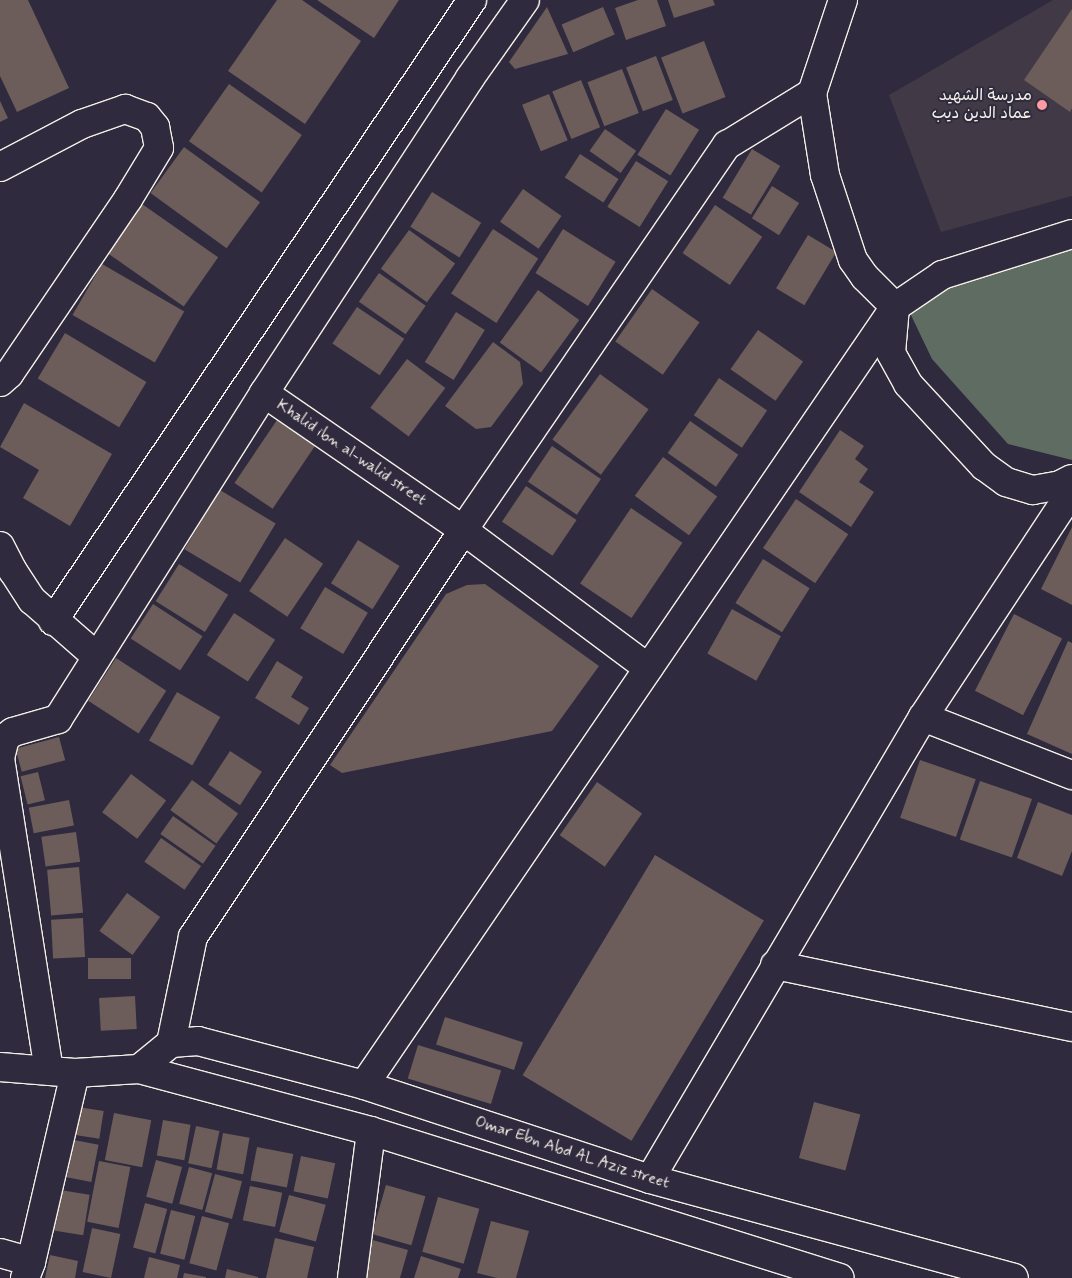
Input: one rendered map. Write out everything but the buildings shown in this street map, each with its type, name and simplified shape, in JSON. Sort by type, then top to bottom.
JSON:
[{"type":"street","points":[[54,621],[472,0]]},
{"type":"street","name":"Khalid ibn al-walid street","points":[[525,0],[470,78],[264,393],[463,530],[648,668]]},
{"type":"street","points":[[843,0],[812,92],[825,175],[854,260],[865,278],[894,307],[891,353],[908,384],[984,466],[1006,482],[1032,490],[1060,484],[1072,479]]},
{"type":"street","points":[[139,1069],[171,1043],[193,938],[463,530],[727,145],[812,92]]},
{"type":"street","points":[[0,167],[82,124],[125,109],[148,117],[156,127],[159,148],[128,199],[9,374],[0,382]]},
{"type":"street","points":[[364,1085],[894,307],[942,275],[1072,234]]},
{"type":"street","points":[[0,1254],[28,1270],[62,1072],[0,758],[1,749],[5,738],[13,732],[58,719],[264,393]]},
{"type":"street","points":[[650,1179],[924,717],[1072,491]]},
{"type":"street","points":[[0,546],[13,571],[32,600],[97,657]]},
{"type":"street","points":[[924,717],[1072,775]]},
{"type":"street","points":[[776,965],[1072,1027]]},
{"type":"street","name":"Omar Ebn Abd AL Aziz street","points":[[171,1043],[198,1040],[364,1085],[650,1179],[1014,1278]]},
{"type":"street","points":[[0,1067],[62,1072],[139,1069],[371,1131],[839,1278]]},
{"type":"street","points":[[352,1278],[371,1131]]},
{"type":"shaded area","points":[[1053,0],[1072,0],[1072,196],[941,232],[889,95]]},
{"type":"green space","points":[[1072,241],[1072,460],[1008,444],[932,359],[909,311],[939,281]]},
{"type":"place","name":"مدرسة الشهيد عماد الدين ديب","points":[[1042,105]]}]
